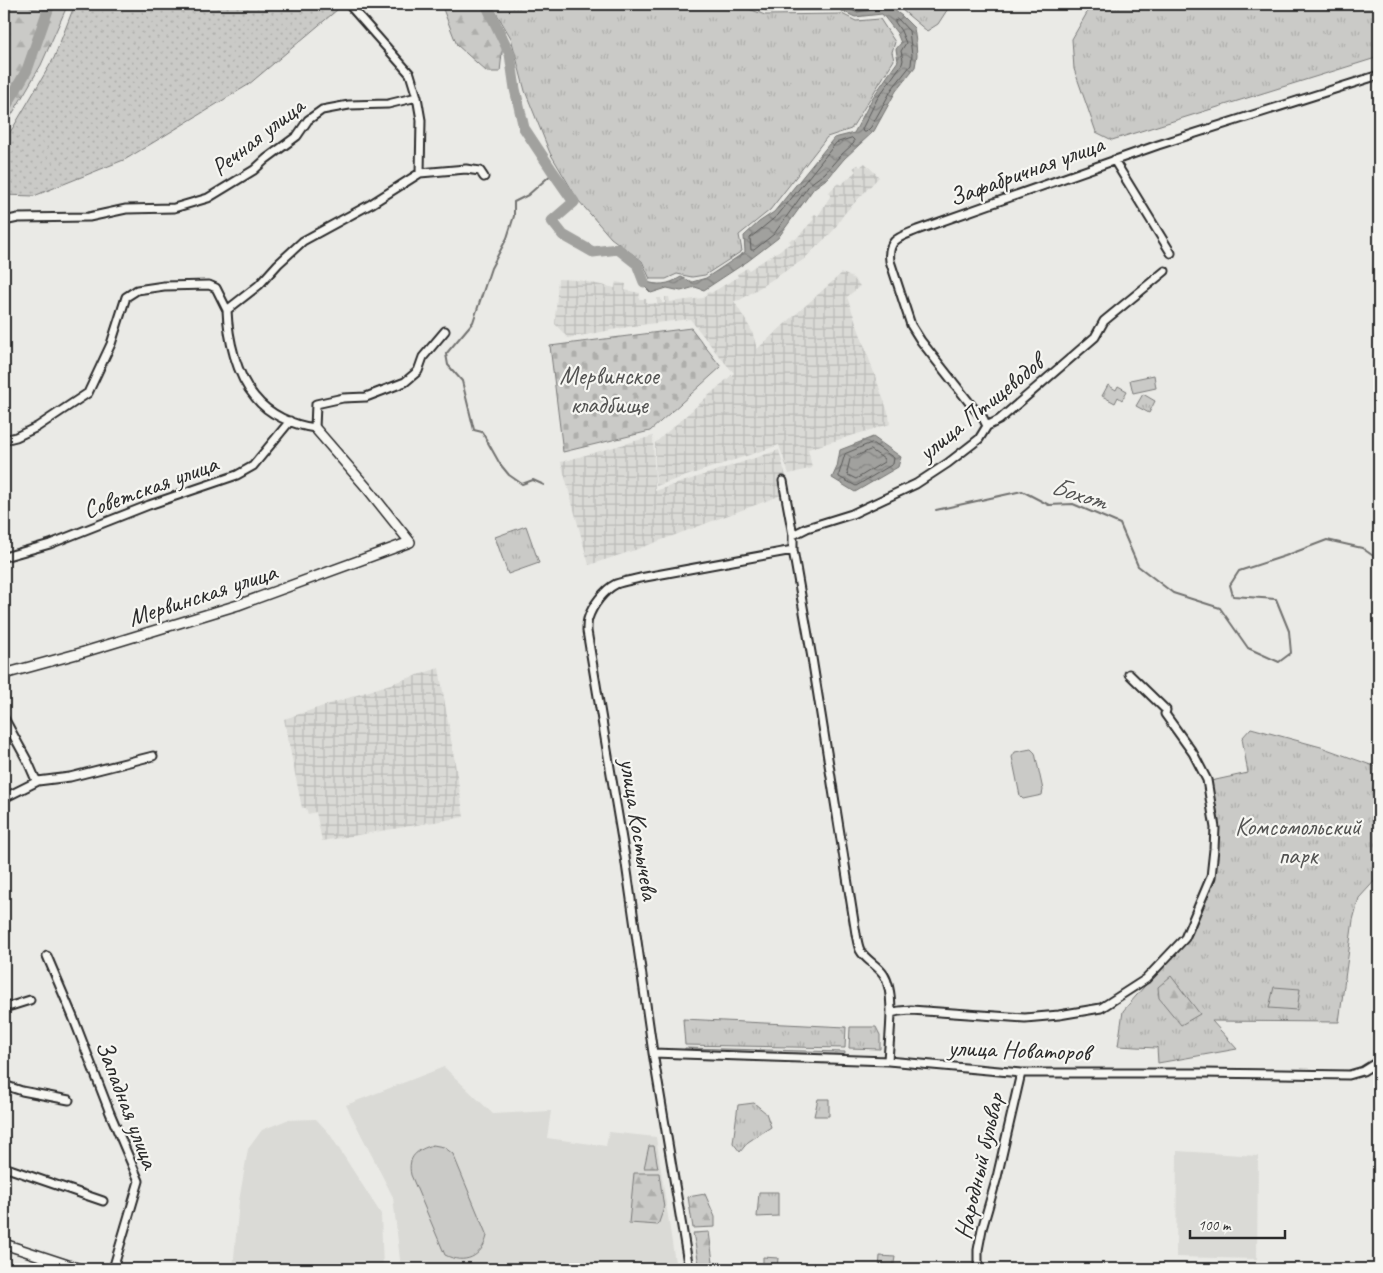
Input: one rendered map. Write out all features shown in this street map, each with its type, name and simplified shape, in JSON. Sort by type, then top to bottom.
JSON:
[{"type":"street","points":[[352,4],[351,7],[410,74],[421,120],[420,173]]},
{"type":"street","name":"Зафабричная улица","points":[[987,426],[983,418],[927,348],[912,325],[890,261],[889,254],[893,242],[909,233],[1158,144],[1379,75]]},
{"type":"street","name":"Речная улица","points":[[4,221],[18,218],[88,217],[126,209],[174,208],[208,198],[254,170],[297,136],[308,120],[322,110],[349,105],[388,104],[416,96]]},
{"type":"street","points":[[1114,160],[1171,253]]},
{"type":"street","points":[[227,310],[259,285],[303,241],[371,204],[420,173],[466,169],[480,171],[484,177]]},
{"type":"street","name":"улица Птицеводов","points":[[793,535],[807,528],[852,514],[916,484],[948,463],[979,439],[987,426],[998,420],[1095,337],[1104,321],[1165,271]]},
{"type":"street","points":[[4,440],[16,437],[37,427],[88,393],[111,344],[126,298],[137,290],[164,286],[209,285],[216,288],[227,310],[228,328],[234,354],[246,385],[255,398],[267,409],[290,421],[302,426],[315,428],[316,404],[342,398],[366,397],[405,382],[418,371],[423,358],[445,331]]},
{"type":"street","name":"Советская улица","points":[[4,557],[50,544],[237,475],[252,466],[290,421]]},
{"type":"street","name":"Мервинская улица","points":[[4,674],[84,652],[238,605],[410,542],[367,488],[315,428]]},
{"type":"street","points":[[783,481],[856,934],[860,950],[879,968],[885,977],[890,991],[891,1014],[888,1061]]},
{"type":"street","name":"улица Костычева","points":[[689,1269],[653,1054],[625,857],[587,631],[588,618],[603,594],[618,584],[640,578],[793,550]]},
{"type":"street","name":"улица Новаторов","points":[[891,1014],[899,1010],[911,1010],[1025,1018],[1101,1008],[1146,979],[1185,938],[1211,877],[1215,828],[1210,796],[1200,765],[1193,752],[1165,714],[1166,710],[1129,674]]},
{"type":"street","points":[[4,718],[28,762],[34,778],[38,782]]},
{"type":"street","points":[[4,798],[38,782],[70,778],[153,756]]},
{"type":"street","name":"Западная улица","points":[[47,956],[139,1181],[113,1269]]},
{"type":"street","points":[[4,1004],[12,1006],[30,1000]]},
{"type":"street","name":"улица Новаторов","points":[[653,1054],[888,1061],[1021,1073],[1348,1075],[1364,1071],[1379,1061]]},
{"type":"street","name":"Народный бульвар","points":[[978,1269],[978,1250],[982,1229],[997,1177],[1021,1073]]},
{"type":"street","points":[[4,1085],[22,1091],[69,1100]]},
{"type":"street","points":[[4,1167],[103,1201]]},
{"type":"street","points":[[4,1244],[80,1269]]},
{"type":"shaded area","points":[[865,163],[879,177],[844,214],[833,231],[803,260],[740,300],[734,301],[752,331],[757,349],[842,273],[853,278],[860,286],[847,297],[889,415],[890,424],[808,449],[812,468],[789,474],[779,445],[656,486],[655,443],[734,373],[690,319],[639,325],[568,338],[555,324],[558,279],[578,280],[615,288],[616,282],[626,284],[625,290],[640,293],[639,299],[646,299],[647,304],[657,303],[657,298],[661,298],[662,303],[665,303],[665,297],[669,297],[670,302],[703,298],[707,295],[706,293],[711,293],[738,277],[737,274],[747,268],[749,270],[791,243],[789,241],[792,238],[795,240],[814,219],[812,217],[815,214],[818,216],[831,195],[829,192],[838,183],[841,185],[856,171],[853,168],[858,165],[860,167]]},
{"type":"shaded area","points":[[653,436],[655,491],[779,450],[790,492],[635,550],[589,565],[561,462]]},
{"type":"shaded area","points":[[439,668],[464,817],[322,841],[316,812],[308,814],[306,808],[302,808],[284,719]]},
{"type":"shaded area","points":[[444,1067],[493,1114],[551,1111],[547,1138],[606,1146],[609,1132],[656,1137],[676,1269],[401,1269],[393,1197],[346,1105]]},
{"type":"shaded area","points":[[316,1119],[329,1133],[381,1214],[383,1269],[233,1269],[239,1201],[248,1149],[262,1130],[287,1120]]},
{"type":"shaded area","points":[[1177,1151],[1258,1156],[1257,1259],[1176,1257]]},
{"type":"green space","points":[[13,4],[68,4],[41,65],[4,128],[4,21]]},
{"type":"green space","points":[[75,4],[344,4],[248,85],[126,159],[34,196],[4,195],[4,141],[54,58]]},
{"type":"green space","points":[[441,4],[482,4],[503,43],[500,72],[487,72],[457,45]]},
{"type":"green space","points":[[491,4],[736,4],[765,15],[842,14],[856,21],[880,19],[895,42],[892,52],[894,60],[851,129],[827,137],[770,210],[739,235],[742,251],[705,275],[692,277],[677,274],[666,279],[650,279],[642,261],[611,238],[578,200],[550,153],[525,91],[511,38]]},
{"type":"green space","points":[[895,4],[951,4],[938,24],[927,31]]},
{"type":"green space","points":[[1092,4],[1379,4],[1379,57],[1112,140],[1096,132],[1074,69],[1072,39]]},
{"type":"green space","name":"Мервинское кладбище","points":[[691,328],[721,367],[650,431],[563,452],[550,346]]},
{"type":"green space","points":[[1154,375],[1156,388],[1133,393],[1130,380]]},
{"type":"green space","points":[[1108,385],[1116,390],[1118,386],[1127,391],[1122,400],[1118,397],[1115,403],[1102,396]]},
{"type":"green space","points":[[1143,394],[1155,401],[1149,413],[1136,406]]},
{"type":"green space","points":[[526,526],[539,563],[508,574],[495,537]]},
{"type":"green space","name":"Комсомольский парк","points":[[1251,728],[1321,747],[1379,768],[1379,876],[1359,898],[1353,920],[1339,1022],[1212,1021],[1237,1049],[1158,1063],[1157,1047],[1118,1046],[1123,1011],[1192,935],[1215,879],[1219,821],[1211,781],[1248,773],[1242,738]]},
{"type":"green space","points":[[1031,749],[1035,753],[1043,790],[1042,795],[1023,799],[1020,796],[1012,757],[1015,752]]},
{"type":"green space","points":[[1171,976],[1200,1014],[1181,1025],[1159,998],[1158,987]]},
{"type":"green space","points":[[1274,987],[1300,989],[1297,1010],[1269,1008]]},
{"type":"green space","points":[[683,1019],[846,1027],[845,1048],[685,1045]]},
{"type":"green space","points":[[850,1027],[876,1027],[880,1035],[880,1049],[849,1048]]},
{"type":"green space","points":[[685,1048],[845,1052],[844,1058],[684,1053]]},
{"type":"green space","points":[[818,1099],[829,1099],[829,1116],[814,1116]]},
{"type":"green space","points":[[754,1103],[766,1113],[771,1127],[748,1142],[740,1152],[733,1143],[738,1105]]},
{"type":"green space","points":[[433,1145],[444,1147],[453,1154],[487,1236],[485,1243],[477,1254],[466,1259],[452,1258],[445,1255],[411,1175],[410,1168],[414,1155],[422,1149]]},
{"type":"green space","points":[[649,1146],[654,1146],[658,1168],[644,1168]]},
{"type":"green space","points":[[634,1173],[659,1173],[664,1208],[658,1225],[629,1223]]},
{"type":"green space","points":[[759,1192],[778,1192],[778,1216],[757,1217]]},
{"type":"green space","points":[[705,1194],[715,1217],[715,1227],[693,1228],[688,1197]]},
{"type":"green space","points":[[709,1232],[714,1269],[700,1269],[693,1233]]},
{"type":"green space","points":[[880,1256],[895,1257],[893,1269],[879,1269]]},
{"type":"green space","points":[[763,1257],[778,1258],[777,1269],[763,1269]]},
{"type":"water","points":[[746,4],[886,4],[914,28],[917,55],[915,67],[896,91],[874,131],[844,159],[829,177],[814,188],[778,238],[748,261],[704,290],[695,287],[681,291],[667,288],[651,293],[644,286],[644,281],[663,284],[681,277],[692,282],[706,278],[745,252],[744,236],[759,222],[774,212],[834,138],[854,133],[873,97],[898,61],[896,49],[901,43],[897,33],[882,14],[855,17],[840,10],[768,11]]},
{"type":"water","points":[[873,437],[901,457],[898,467],[855,492],[832,478],[837,467],[840,450]]},
{"type":"waterway","points":[[4,110],[27,70],[50,4]]},
{"type":"waterway","points":[[486,4],[510,54],[515,89],[524,128],[574,202],[552,221],[563,235],[593,252],[618,249],[637,264],[644,282]]},
{"type":"waterway","points":[[544,485],[533,480],[522,484],[509,475],[500,464],[482,432],[474,430],[462,381],[448,365],[446,354],[473,322],[491,268],[507,238],[514,216],[514,202],[528,195],[553,173]]},
{"type":"waterway","name":"Бохот","points":[[936,510],[1022,491],[1049,505],[1073,504],[1120,524],[1138,566],[1173,593],[1220,608],[1248,648],[1279,662],[1291,653],[1289,631],[1276,599],[1233,596],[1230,585],[1239,571],[1327,540],[1362,548],[1379,560]]}]
